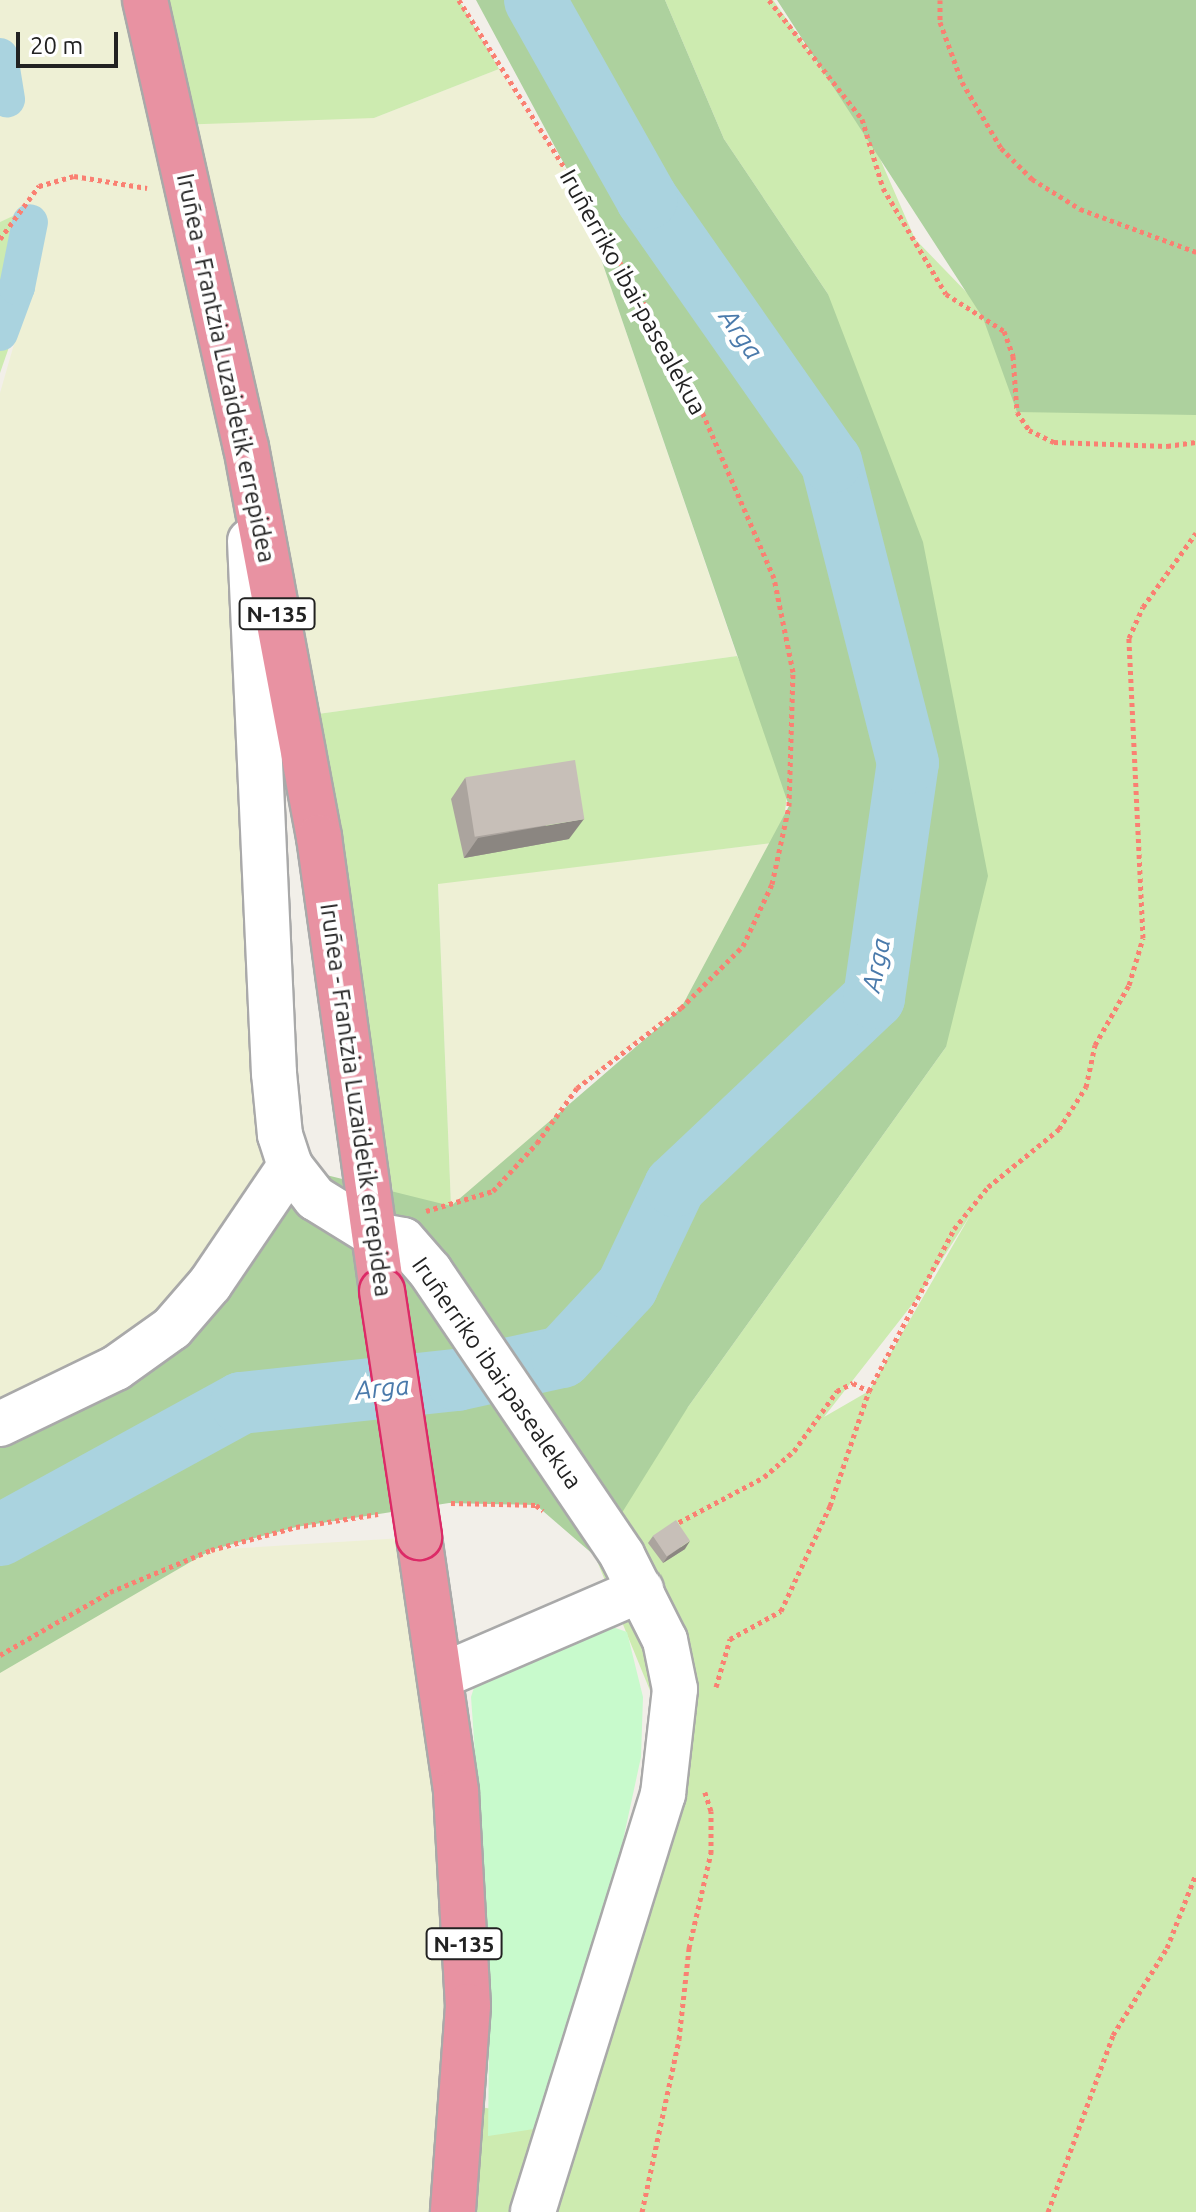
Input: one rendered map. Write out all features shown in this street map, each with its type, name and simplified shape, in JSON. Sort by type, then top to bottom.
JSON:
[{"type":"highway","name":"Iruñea - Frantzia Luzaidetik errepidea","points":[[145,0],[246,447],[319,837],[413,1518],[441,1676],[456,1792],[468,2006],[453,2212]]},
{"type":"lane","points":[[246,447],[274,1073],[280,1135],[290,1166],[315,1198],[375,1235]]},
{"type":"lane","points":[[0,1424],[116,1368],[172,1328],[210,1284],[290,1166]]},
{"type":"lane","name":"Iruñerriko ibai-pasealekua","points":[[375,1235],[403,1240],[430,1271],[631,1573],[665,1640],[675,1689],[663,1794],[533,2212]]},
{"type":"lane","points":[[441,1676],[631,1573]]},
{"type":"path","name":"Iruñerriko ibai-pasealekua","points":[[375,1235],[414,1214],[493,1191],[537,1143],[577,1088],[681,1008],[743,946],[772,884],[789,806],[793,672],[774,578],[689,382],[576,186],[459,0]]},
{"type":"path","points":[[769,0],[862,119],[883,188],[946,294],[1004,331],[1013,356],[1017,412],[1029,430],[1054,442],[1167,446],[1195,440]]},
{"type":"path","points":[[940,0],[940,22],[969,95],[1001,148],[1032,179],[1080,209],[1196,252]]},
{"type":"path","points":[[0,239],[39,186],[74,176],[155,190],[188,187]]},
{"type":"path","points":[[675,1689],[694,1701],[715,1692],[730,1639],[781,1611],[830,1506],[869,1391],[969,1208],[1059,1129],[1079,1098],[1095,1045],[1129,985],[1143,938],[1129,638],[1143,607],[1196,533]]},
{"type":"path","points":[[631,1573],[764,1477],[794,1451],[837,1391],[853,1383],[869,1391]]},
{"type":"path","name":"Iruñerriko ibai-pasealekua","points":[[0,1655],[110,1592],[211,1550],[296,1527],[536,1505],[548,1515]]},
{"type":"path","points":[[642,2212],[711,1853],[707,1797],[697,1771],[671,1742]]},
{"type":"path","points":[[1048,2212],[1113,2035],[1167,1948],[1196,1874]]},
{"type":"green space","points":[[0,0],[147,0],[374,118],[499,69],[576,186],[737,656],[296,717],[247,455],[290,1166],[145,1350],[0,1424],[0,393],[33,278],[13,217],[0,222]]},
{"type":"green space","points":[[151,0],[459,0],[499,69],[374,118],[174,125]]},
{"type":"green space","points":[[476,0],[665,0],[724,139],[828,294],[923,542],[988,876],[946,1047],[688,1407],[595,1556],[536,1505],[449,1503],[296,1527],[211,1550],[0,1673],[0,1446],[141,1373],[290,1166],[451,1206],[681,1008],[789,806],[576,186]]},
{"type":"green space","points":[[665,0],[773,0],[871,138],[915,239],[1004,331],[1196,413],[1196,2212],[439,2212],[461,2104],[562,2120],[671,1742],[595,1556],[614,1544],[593,1512],[688,1407],[946,1047],[828,294],[724,139]],"holes":[[[971,1214],[869,1391],[824,1417],[918,1297]]]},
{"type":"green space","points":[[777,0],[1196,0],[1196,415],[1017,412],[983,318]]},
{"type":"green space","points":[[13,216],[33,278],[0,373],[0,222]]},
{"type":"green space","points":[[737,656],[790,773],[781,842],[438,884],[451,1206],[403,1240],[296,717]]},
{"type":"green space","points":[[781,842],[743,946],[681,1008],[577,1088],[511,1174],[451,1206],[438,883]]},
{"type":"green space","points":[[419,1537],[468,2006],[449,2212],[0,2212],[0,1670],[211,1550]]},
{"type":"green space","points":[[601,1623],[627,1632],[643,1697],[641,1757],[616,1873],[534,2129],[488,2136],[490,1963],[471,1697],[477,1678]]},
{"type":"building","points":[[575,760],[584,819],[475,837],[465,777]]},
{"type":"building","points":[[676,1520],[690,1541],[667,1556],[653,1536]]},
{"type":"waterway","name":"Arga","points":[[0,1535],[241,1403],[457,1380],[562,1357],[627,1287],[675,1186],[874,998],[908,763],[831,462],[647,199],[535,0]]},
{"type":"waterway","points":[[0,56],[7,99]]},
{"type":"waterway","points":[[0,333],[17,287],[30,222]]}]
